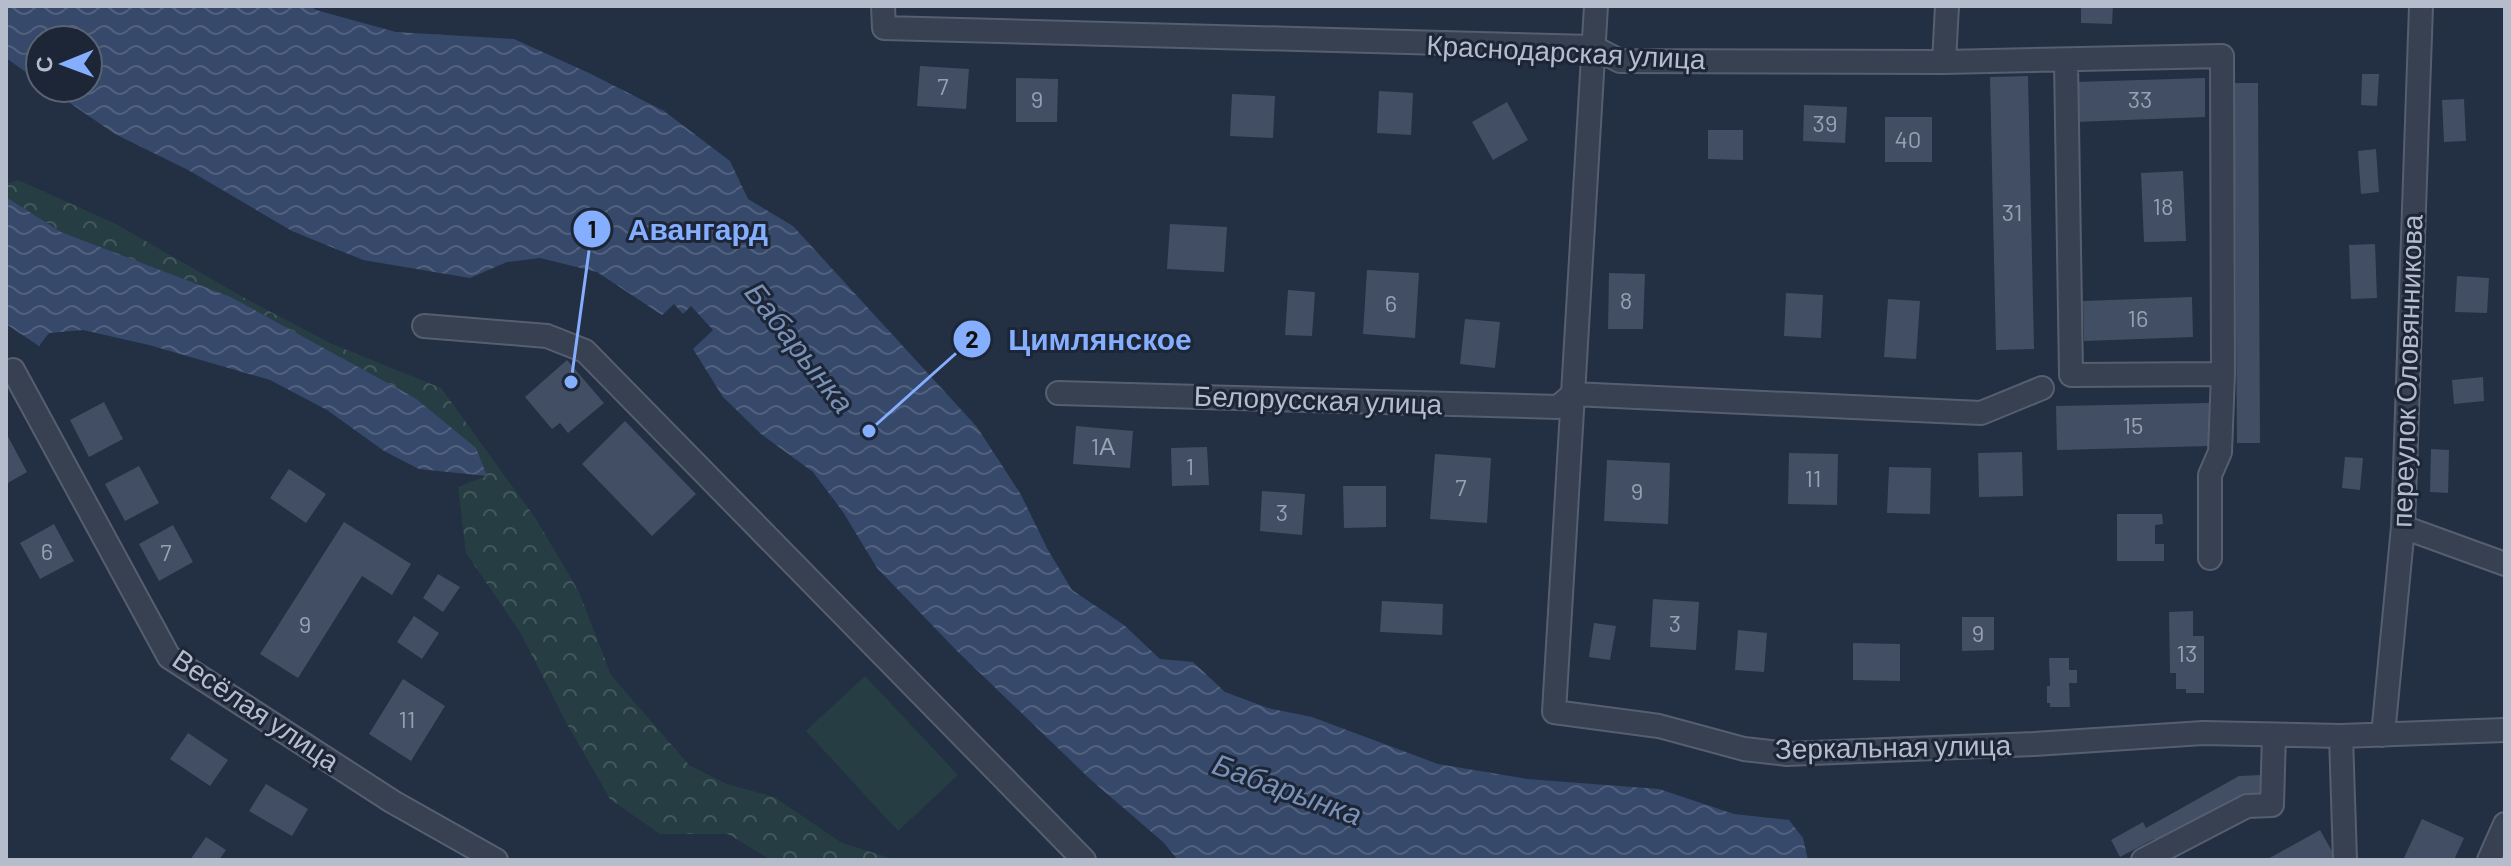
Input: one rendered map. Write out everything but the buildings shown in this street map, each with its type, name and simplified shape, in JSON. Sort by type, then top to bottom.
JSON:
[{"type":"street","name":"Краснодарская улица","points":[[883,6],[884,28],[1593,47],[1620,61],[2066,61],[2222,56],[2223,374]]},
{"type":"street","points":[[1573,394],[1596,6]]},
{"type":"street","points":[[1944,62],[1947,6]]},
{"type":"street","name":"переулок Оловянникова","points":[[2383,735],[2403,527],[2421,6]]},
{"type":"street","points":[[2066,61],[2071,375],[2223,374],[2220,452],[2210,475],[2210,558]]},
{"type":"street","points":[[424,326],[547,336],[585,351],[1084,860]]},
{"type":"street","name":"Весёлая улица","points":[[13,370],[169,657],[393,802],[496,860]]},
{"type":"street","name":"Белорусская улица","points":[[1058,393],[1558,407],[1573,394],[1981,413],[2042,388]]},
{"type":"street","name":"Зеркальная улица","points":[[1573,394],[1554,712],[1659,726],[1744,749],[1787,754],[2203,733],[2341,736],[2505,730]]},
{"type":"street","points":[[2403,527],[2505,564]]},
{"type":"street","points":[[2143,860],[2247,806],[2272,805],[2274,735]]},
{"type":"street","points":[[2341,736],[2345,860]]},
{"type":"street","points":[[2489,860],[2505,824]]},
{"type":"green space","points":[[18,180],[116,224],[332,344],[441,388],[536,519],[579,592],[611,675],[689,765],[727,784],[774,797],[842,843],[896,860],[771,860],[728,834],[660,834],[610,799],[520,632],[466,553],[458,487],[486,476],[415,398],[231,297],[61,232],[6,197],[6,184]]},
{"type":"green space","points":[[865,676],[958,775],[898,831],[806,731]]},
{"type":"water","name":"Бабарынка","points":[[6,6],[310,6],[396,32],[514,39],[664,111],[730,161],[748,199],[793,226],[977,427],[1020,493],[1072,590],[1124,625],[1160,659],[1193,662],[1225,692],[1268,708],[1312,717],[1438,764],[1527,779],[1659,789],[1734,814],[1789,820],[1803,838],[1808,860],[1178,860],[1163,842],[1091,780],[957,651],[877,568],[843,512],[813,472],[761,434],[723,397],[693,349],[713,330],[691,306],[683,314],[674,304],[662,315],[597,272],[540,258],[507,262],[470,278],[363,260],[292,231],[190,171],[115,134],[71,104],[104,104],[104,24],[24,24],[24,71],[6,58]]},
{"type":"water","points":[[6,197],[61,232],[231,297],[415,398],[476,448],[487,476],[419,469],[384,451],[327,410],[270,380],[149,345],[83,330],[49,333],[39,346],[6,324]]},
{"type":"place","name":"Авангард","points":[[571,382]]},
{"type":"place","name":"Цимлянское","points":[[869,431]]}]
